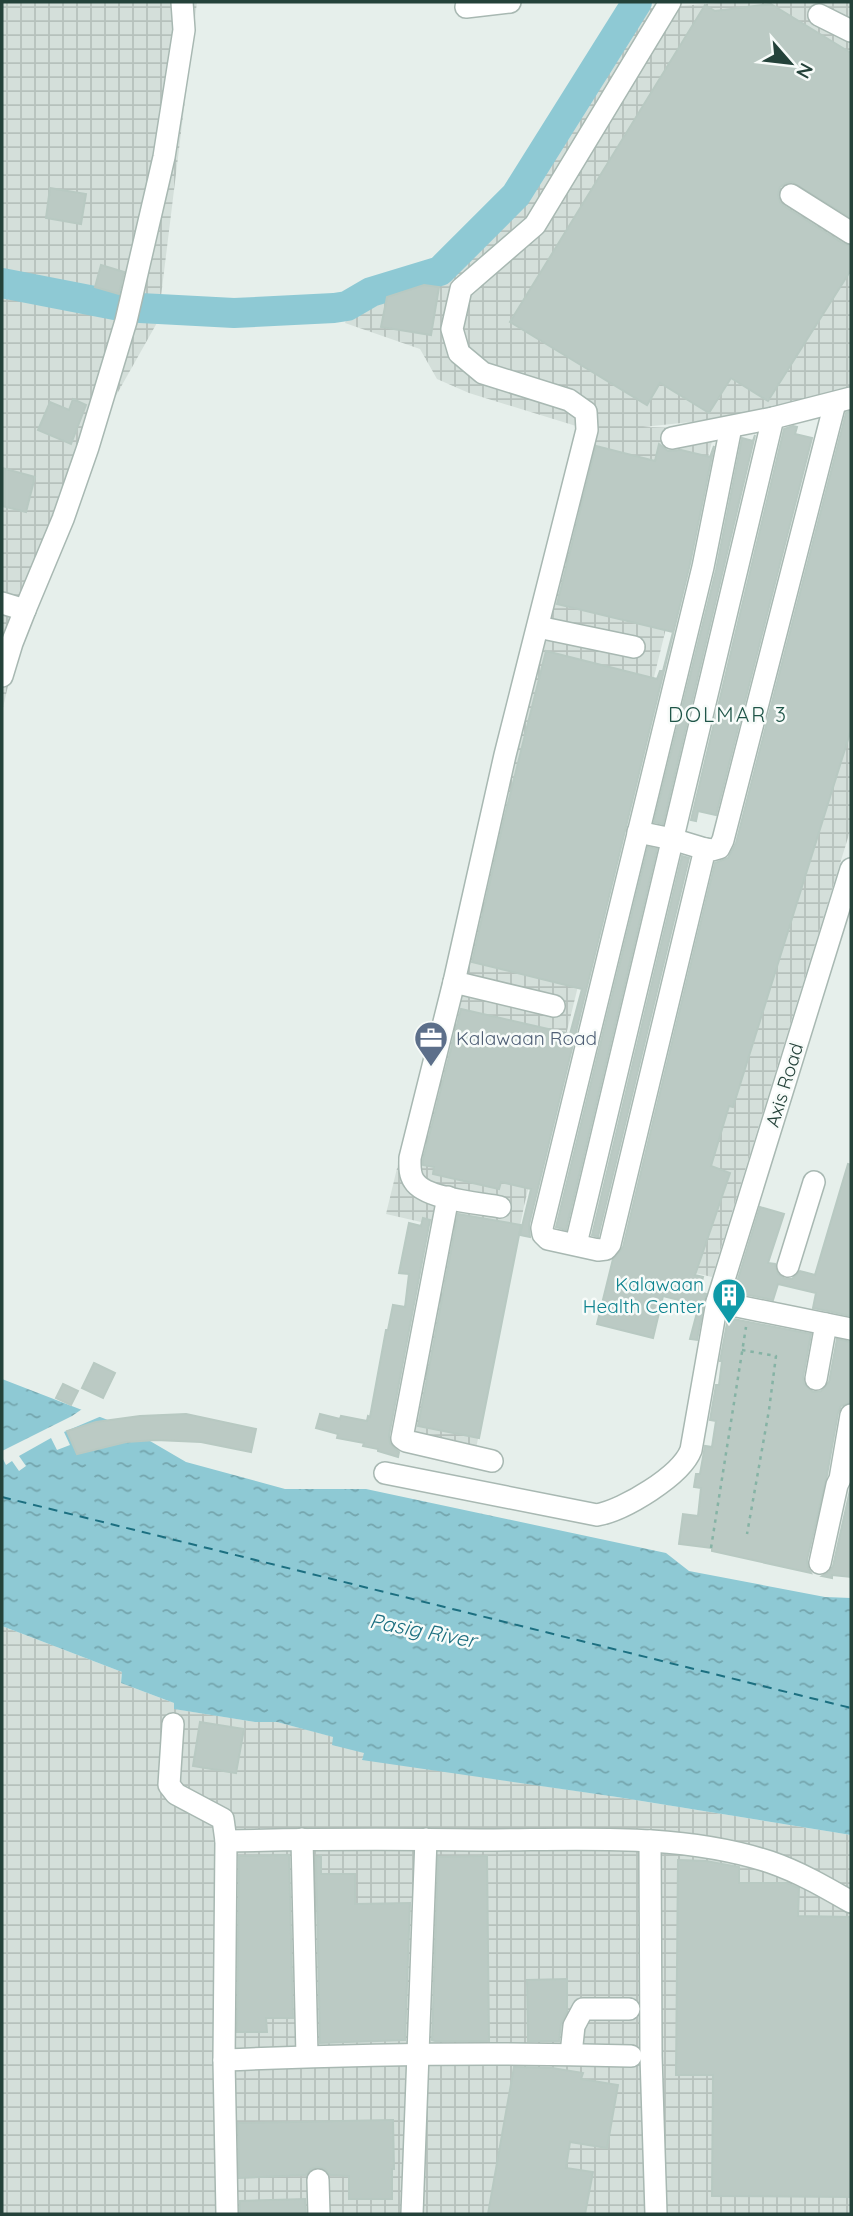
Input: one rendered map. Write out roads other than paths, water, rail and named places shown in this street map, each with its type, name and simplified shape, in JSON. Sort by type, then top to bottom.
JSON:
[{"type":"street","points":[[2,676],[12,643],[84,459],[126,321],[164,157],[184,30],[182,2]]},
{"type":"street","points":[[466,8],[510,2]]},
{"type":"street","points":[[500,1207],[423,1191],[413,1180],[410,1158],[454,982],[505,755],[587,430],[586,412],[569,400],[482,373],[458,353],[452,329],[461,289],[535,225],[670,2]]},
{"type":"street","points":[[819,15],[851,31]]},
{"type":"street","points":[[791,195],[851,233]]},
{"type":"street","points":[[638,832],[712,850],[719,848],[723,840],[843,400],[773,418],[672,438]]},
{"type":"street","points":[[576,1244],[773,418]]},
{"type":"street","points":[[705,849],[610,1244],[606,1249],[598,1250],[548,1239],[542,1228],[702,567],[731,427]]},
{"type":"street","points":[[2,603],[25,610]]},
{"type":"street","points":[[538,627],[634,647]]},
{"type":"street","name":"Axis Road","points":[[385,1473],[597,1515],[622,1508],[664,1480],[688,1458],[718,1302],[844,918],[851,869]]},
{"type":"street","points":[[454,982],[554,1006]]},
{"type":"street","points":[[788,1266],[814,1182]]},
{"type":"street","points":[[448,1197],[402,1438],[492,1461]]},
{"type":"street","points":[[718,1302],[851,1329]]},
{"type":"street","points":[[816,1379],[827,1324]]},
{"type":"street","points":[[820,1563],[836,1485],[841,1479],[851,1415]]},
{"type":"street","points":[[173,1724],[169,1785],[176,1794],[223,1819],[226,1841],[226,2214]]},
{"type":"street","points":[[302,1839],[307,2056]]},
{"type":"street","points":[[412,2214],[426,1839]]},
{"type":"street","points":[[226,1841],[650,1840],[730,1852],[770,1862],[796,1872],[851,1902]]},
{"type":"street","points":[[650,1840],[651,2056],[656,2214]]},
{"type":"street","points":[[571,2054],[574,2026],[583,2009],[629,2009]]},
{"type":"street","points":[[224,2060],[307,2056],[631,2056]]},
{"type":"street","points":[[318,2180],[318,2214]]},
{"type":"water","name":"Pasig River","points":[[2,1379],[126,1427],[186,1462],[285,1489],[366,1489],[666,1553],[689,1571],[825,1597],[851,1598],[851,1835],[362,1760],[364,1753],[332,1745],[333,1737],[277,1722],[255,1722],[174,1709],[174,1703],[121,1683],[122,1672],[2,1626]]},
{"type":"waterway","points":[[140,308],[234,313],[334,308],[347,306],[371,292],[440,271],[516,195],[637,2]]},
{"type":"waterway","points":[[2,283],[120,306]]},
{"type":"place","name":"Kalawaan Road","points":[[431,1068]]},
{"type":"place","name":"Kalawaan Health Center","points":[[729,1325]]},
{"type":"district","name":"DOLMAR 3","points":[[728,714]]}]
